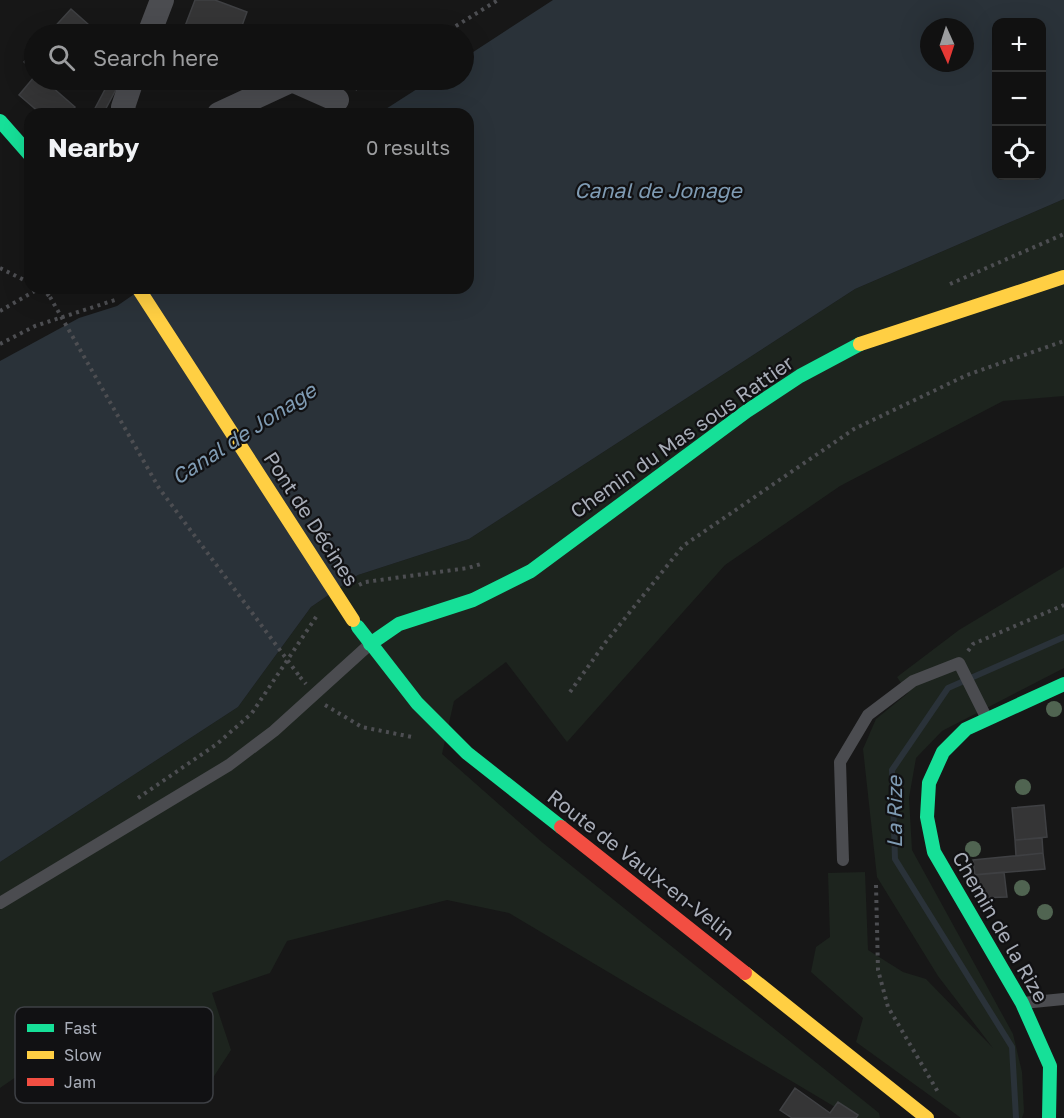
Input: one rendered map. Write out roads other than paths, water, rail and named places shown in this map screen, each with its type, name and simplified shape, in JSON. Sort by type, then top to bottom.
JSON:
[{"type":"street","points":[[153,24],[162,0]]},
{"type":"street","points":[[123,108],[129,90]]},
{"type":"street","points":[[232,108],[271,90]]},
{"type":"street","points":[[314,90],[337,100]]},
{"type":"street","points":[[0,121],[24,148]]},
{"type":"street","name":"Chemin du Mas sous Rattier","points":[[370,644],[399,624],[473,600],[531,572],[747,411],[800,376],[852,347],[1064,277]]},
{"type":"street","name":"Pont de Décines","points":[[133,294],[353,620]]},
{"type":"street","name":"Route de Vaulx-en-Velin","points":[[353,620],[417,703],[467,753],[927,1118]]},
{"type":"street","name":"Chemin de la Rize","points":[[1049,1118],[1050,1065],[1022,1003],[934,852],[927,817],[929,783],[943,752],[966,729],[1064,684]]},
{"type":"lane","points":[[0,903],[114,837],[229,765],[274,731],[370,644]]},
{"type":"lane","points":[[843,860],[840,762],[868,715],[913,681],[959,663],[987,718]]},
{"type":"lane","points":[[1022,1003],[1064,999]]},
{"type":"water","name":"Canal de Jonage","points":[[553,0],[1064,0],[1064,199],[855,289],[469,539],[358,575],[311,607],[238,707],[0,862],[0,361],[79,318],[117,306],[134,294],[474,294],[474,108],[387,108],[415,90],[474,90],[474,51]]},
{"type":"waterway","name":"La Rize","points":[[1016,1118],[1012,1047],[895,859],[892,770],[948,688],[1064,637]]}]
